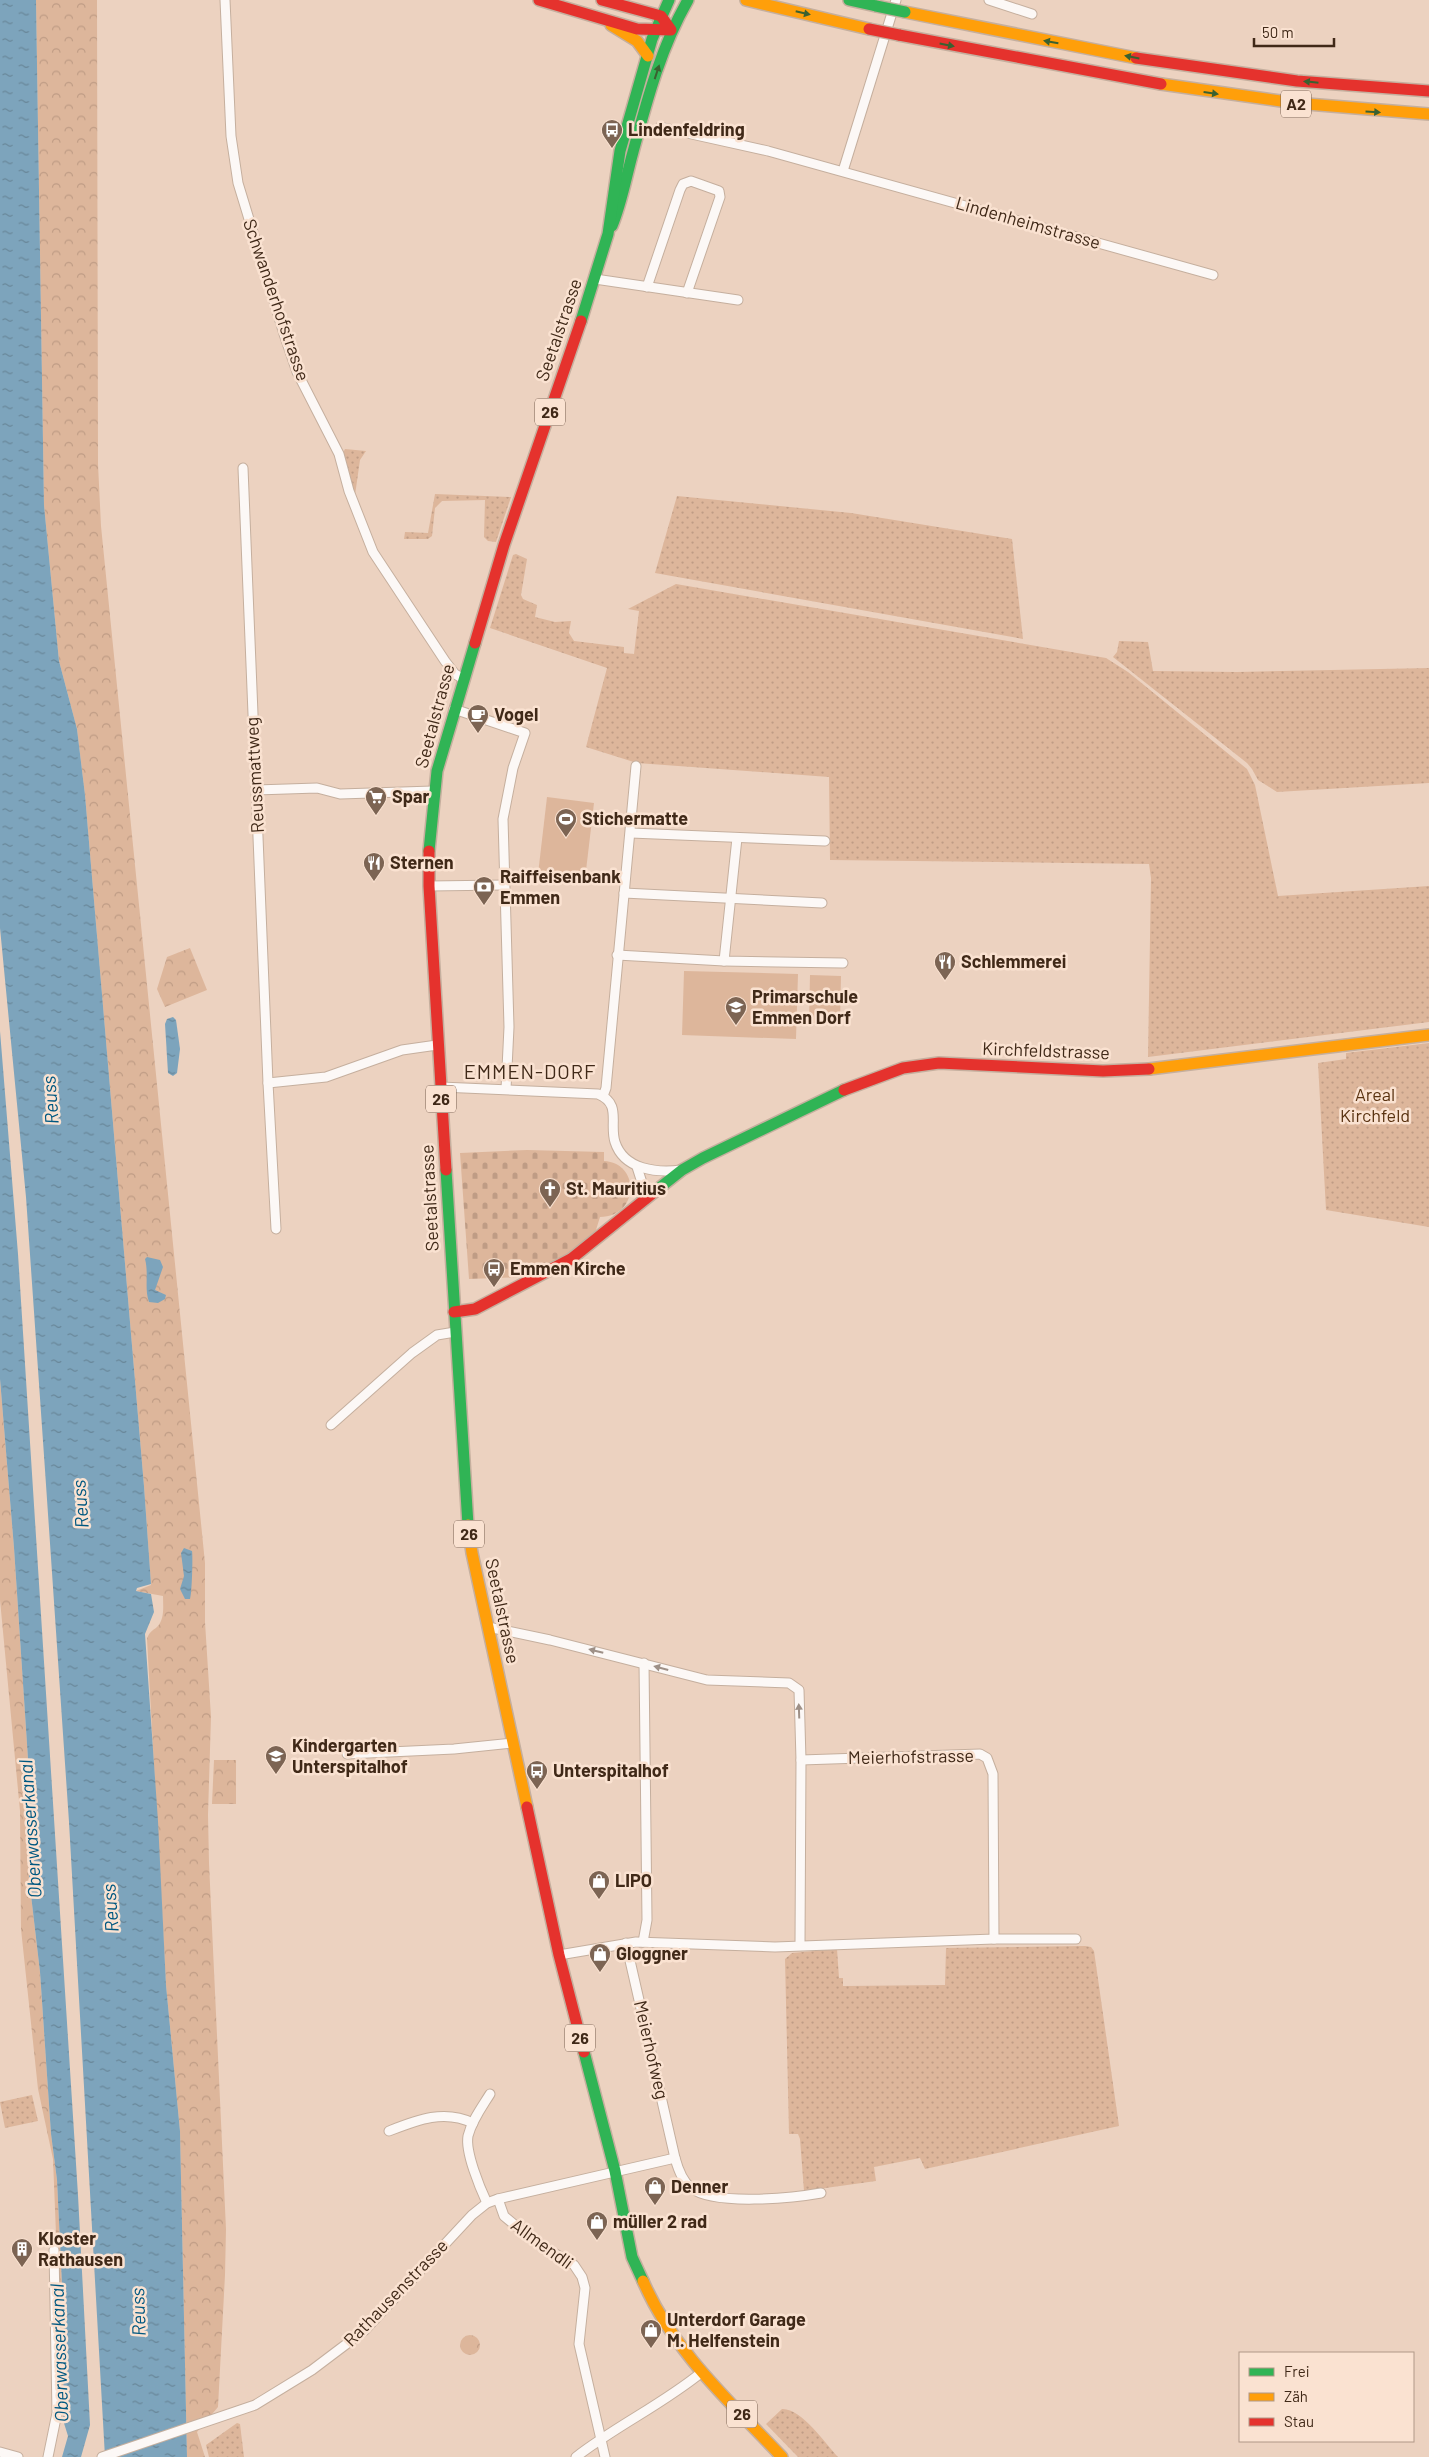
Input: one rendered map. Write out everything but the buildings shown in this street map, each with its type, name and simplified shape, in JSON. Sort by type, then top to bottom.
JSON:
[{"type":"main road","points":[[539,0],[637,29],[671,30]]},
{"type":"main road","points":[[602,0],[661,16],[671,30]]},
{"type":"main road","name":"Seetalstrasse","points":[[668,0],[655,31],[620,151],[608,234],[595,279],[504,545],[462,678],[433,790],[429,845],[429,886],[437,1045],[467,1518],[472,1552],[512,1742],[559,1954],[615,2171],[628,2246],[649,2297],[670,2334],[702,2372],[782,2457]]},
{"type":"main road","name":"Seetalstrasse","points":[[608,234],[618,213],[635,146],[671,30],[688,0]]},
{"type":"main road","name":"A2","points":[[849,0],[1166,64],[1374,89],[1429,91]]},
{"type":"main road","name":"A2","points":[[751,1],[899,35],[1163,86],[1323,107],[1429,114]]},
{"type":"main road","points":[[602,18],[637,41],[648,56]]},
{"type":"main road","name":"Kirchfeldstrasse","points":[[454,1312],[475,1309],[571,1259],[682,1170],[703,1158],[834,1095],[890,1073],[929,1063],[1103,1071],[1148,1070],[1429,1035]]},
{"type":"street","name":"Schwanderhofstrasse","points":[[225,0],[231,136],[238,183],[251,233],[295,365],[340,454],[349,491],[373,552],[445,661],[462,678]]},
{"type":"street","points":[[843,171],[896,0]]},
{"type":"street","points":[[990,0],[1032,14]]},
{"type":"street","name":"Lindenheimstrasse","points":[[660,127],[768,151],[843,171],[1213,275]]},
{"type":"street","points":[[647,287],[680,190],[684,184],[691,181],[715,188],[719,191],[720,196],[688,293]]},
{"type":"street","points":[[595,279],[738,300]]},
{"type":"street","name":"Reussmattweg","points":[[243,468],[268,1083],[276,1229]]},
{"type":"street","points":[[454,709],[525,733],[505,804],[502,841],[509,1027],[506,1089]]},
{"type":"street","points":[[440,1087],[591,1093],[603,1096],[606,1088],[636,766]]},
{"type":"street","points":[[256,790],[317,788],[340,794],[433,790]]},
{"type":"street","points":[[631,833],[825,841]]},
{"type":"street","points":[[724,961],[737,838]]},
{"type":"street","points":[[429,886],[504,885]]},
{"type":"street","points":[[624,893],[731,900],[822,903]]},
{"type":"street","points":[[617,955],[724,961],[843,963]]},
{"type":"street","points":[[268,1083],[326,1076],[402,1050],[437,1045]]},
{"type":"street","name":"Kirchfeldstrasse","points":[[603,1096],[614,1109],[614,1134],[618,1148],[637,1166],[661,1173],[682,1170]]},
{"type":"street","points":[[637,1166],[644,1189],[644,1201]]},
{"type":"street","points":[[331,1425],[371,1392],[412,1352],[437,1335],[455,1332]]},
{"type":"street","points":[[488,1627],[644,1663],[707,1680],[789,1683],[798,1690],[801,1760],[800,1944]]},
{"type":"street","points":[[643,1942],[647,1920],[644,1663]]},
{"type":"street","points":[[347,1754],[454,1750],[512,1742]]},
{"type":"street","name":"Meierhofstrasse","points":[[801,1760],[980,1754],[987,1758],[993,1774],[994,1939]]},
{"type":"street","points":[[559,1954],[643,1942],[775,1947],[800,1944],[1076,1939]]},
{"type":"street","name":"Meierhofweg","points":[[626,1943],[675,2158]]},
{"type":"street","points":[[487,2203],[468,2147],[468,2134],[490,2094]]},
{"type":"street","points":[[389,2130],[442,2115],[463,2118],[473,2123]]},
{"type":"street","points":[[615,2171],[675,2158],[683,2180],[691,2188],[708,2197],[795,2197],[821,2193]]},
{"type":"street","name":"Rathausenstrasse","points":[[102,2457],[263,2401],[356,2339],[472,2215],[487,2203],[615,2171]]},
{"type":"street","name":"Allmendli","points":[[498,2199],[504,2216],[534,2240],[574,2265],[582,2277],[584,2288],[579,2344],[605,2457]]},
{"type":"street","points":[[48,2457],[57,2413],[54,2250]]},
{"type":"street","points":[[576,2457],[600,2438],[643,2412],[702,2372]]},
{"type":"street","points":[[0,2452],[18,2457]]},
{"type":"green space","points":[[36,0],[97,0],[98,464],[101,526],[205,1563],[205,1622],[211,1717],[208,1815],[209,1863],[226,2229],[218,2407],[197,2432],[205,2457],[187,2457],[180,2131],[166,1985],[147,1639],[150,1633],[160,1624],[163,1612],[163,1596],[136,1591],[151,1585],[144,1486],[85,795],[77,729],[59,661],[44,505]]},
{"type":"green space","points":[[345,449],[366,451],[360,460],[355,495],[343,453]]},
{"type":"green space","points":[[435,494],[511,497],[496,542],[488,541],[484,537],[485,500],[442,501],[435,508],[432,536],[428,539],[404,539],[405,532],[428,533]]},
{"type":"green space","points":[[677,496],[851,513],[1012,539],[1023,639],[655,573]]},
{"type":"green space","points":[[516,554],[527,559],[521,595],[523,599],[537,605],[535,617],[555,622],[571,621],[569,633],[574,641],[624,647],[624,653],[634,654],[639,611],[628,609],[676,584],[1106,658],[1128,672],[1247,769],[1255,785],[1278,896],[1429,886],[1429,1022],[1148,1057],[1151,878],[1149,864],[830,860],[829,777],[637,763],[586,747],[607,668],[490,628],[513,555]]},
{"type":"green space","points":[[1119,641],[1148,642],[1153,671],[1237,672],[1429,668],[1429,783],[1277,792],[1258,780],[1247,763],[1113,657],[1117,652]]},
{"type":"green space","name":"Stichermatte","points":[[547,797],[594,803],[585,879],[538,874]]},
{"type":"green space","points":[[190,948],[207,990],[165,1007],[157,989],[167,957]]},
{"type":"green space","points":[[684,971],[798,974],[796,1039],[682,1035]]},
{"type":"green space","points":[[810,975],[841,976],[840,1024],[809,1023]]},
{"type":"green space","name":"Areal Kirchfeld","points":[[1429,1043],[1429,1227],[1326,1210],[1318,1063],[1346,1059],[1346,1053]]},
{"type":"green space","points":[[527,1150],[604,1152],[604,1161],[616,1164],[624,1171],[629,1180],[628,1200],[622,1209],[613,1215],[600,1217],[596,1230],[572,1251],[526,1277],[469,1279],[460,1153]]},
{"type":"green space","points":[[0,1379],[14,1548],[28,1759],[29,1878],[40,1972],[51,2134],[57,2180],[64,2327],[63,2420],[59,2421],[60,2334],[53,2159],[38,2089],[21,1929],[20,1811],[0,1600]]},
{"type":"green space","points":[[214,1760],[236,1760],[236,1804],[212,1804]]},
{"type":"green space","points":[[1091,1947],[1094,1951],[1119,2126],[925,2169],[920,2158],[874,2167],[876,2181],[804,2191],[800,2139],[798,2134],[789,2134],[785,1959],[792,1953],[837,1949],[839,1978],[843,1978],[843,1986],[945,1985],[946,1948]]},
{"type":"green space","points":[[32,2095],[38,2121],[5,2128],[0,2102]]},
{"type":"green space","points":[[466,2335],[474,2335],[480,2341],[480,2349],[474,2355],[466,2355],[460,2349],[460,2341]]},
{"type":"green space","points":[[782,2409],[789,2410],[805,2420],[838,2457],[798,2457],[766,2424]]},
{"type":"green space","points":[[237,2423],[240,2424],[244,2457],[209,2457],[206,2445]]},
{"type":"water","name":"Reuss","points":[[0,0],[36,0],[44,505],[59,661],[77,729],[85,795],[144,1486],[151,1584],[137,1588],[136,1591],[151,1594],[154,1612],[145,1634],[158,1821],[166,1985],[180,2131],[187,2457],[105,2457],[69,1822],[45,1470],[26,1197],[0,928]]},
{"type":"water","points":[[173,1017],[176,1020],[180,1049],[177,1073],[173,1076],[168,1073],[165,1024],[167,1019]]},
{"type":"water","name":"Oberwasserkanal","points":[[0,1031],[18,1254],[78,2195],[90,2425],[81,2457],[62,2457],[68,2436],[63,2420],[64,2327],[57,2180],[51,2134],[40,1972],[29,1878],[28,1759],[14,1548],[0,1379]]},
{"type":"water","points":[[147,1257],[160,1260],[163,1267],[155,1290],[166,1295],[165,1299],[158,1303],[149,1302],[145,1259]]},
{"type":"water","points":[[184,1548],[192,1551],[190,1599],[185,1599],[180,1589],[184,1576],[181,1553]]},
{"type":"traffic: fast","points":[[581,321],[608,234],[620,151],[652,39],[669,0]]},
{"type":"traffic: fast","points":[[612,226],[649,93],[662,55],[688,0]]},
{"type":"traffic: fast","points":[[849,0],[876,6]]},
{"type":"traffic: fast","points":[[876,6],[905,12]]},
{"type":"traffic: fast","points":[[429,851],[437,771],[475,643]]},
{"type":"traffic: fast","points":[[658,1189],[682,1170],[703,1158],[844,1090]]},
{"type":"traffic: fast","points":[[446,1170],[468,1525]]},
{"type":"traffic: fast","points":[[584,2052],[615,2171],[632,2257],[643,2281]]},
{"type":"traffic: slow","points":[[746,0],[869,29]]},
{"type":"traffic: slow","points":[[905,12],[1136,58]]},
{"type":"traffic: slow","points":[[611,25],[637,41],[648,56]]},
{"type":"traffic: slow","points":[[1161,84],[1295,103],[1429,114]]},
{"type":"traffic: slow","points":[[1149,1069],[1429,1035]]},
{"type":"traffic: slow","points":[[468,1525],[472,1553],[527,1807]]},
{"type":"traffic: slow","points":[[643,2281],[655,2306],[686,2353],[723,2396],[782,2457]]},
{"type":"traffic: jam","points":[[539,0],[637,29],[671,30],[661,16],[602,0]]},
{"type":"traffic: jam","points":[[869,29],[899,35]]},
{"type":"traffic: jam","points":[[899,35],[1161,84]]},
{"type":"traffic: jam","points":[[1136,58],[1297,81],[1429,91]]},
{"type":"traffic: jam","points":[[475,643],[504,545],[581,321]]},
{"type":"traffic: jam","points":[[429,851],[429,886],[446,1170]]},
{"type":"traffic: jam","points":[[844,1090],[903,1068],[939,1063],[1103,1071],[1149,1069]]},
{"type":"traffic: jam","points":[[454,1312],[475,1309],[571,1259],[658,1189]]},
{"type":"traffic: jam","points":[[527,1807],[559,1955],[584,2052]]},
{"type":"place","name":"Lindenfeldring","points":[[612,149]]},
{"type":"place","name":"Vogel","points":[[478,734]]},
{"type":"place","name":"Spar","points":[[376,816]]},
{"type":"place","name":"Stichermatte","points":[[566,838]]},
{"type":"place","name":"Sternen","points":[[374,882]]},
{"type":"place","name":"Raiffeisenbank Emmen","points":[[484,906]]},
{"type":"place","name":"Schlemmerei","points":[[945,981]]},
{"type":"place","name":"Primarschule Emmen Dorf","points":[[736,1026]]},
{"type":"place","name":"St. Mauritius","points":[[550,1208]]},
{"type":"place","name":"Emmen Kirche","points":[[494,1288]]},
{"type":"place","name":"Kindergarten Unterspitalhof","points":[[276,1775]]},
{"type":"place","name":"Unterspitalhof","points":[[537,1790]]},
{"type":"place","name":"LIPO","points":[[599,1900]]},
{"type":"place","name":"Gloggner","points":[[600,1973]]},
{"type":"place","name":"Denner","points":[[655,2206]]},
{"type":"place","name":"müller 2 rad","points":[[597,2241]]},
{"type":"place","name":"Kloster Rathausen","points":[[22,2268]]},
{"type":"place","name":"Unterdorf Garage M. Helfenstein","points":[[651,2349]]},
{"type":"district","name":"EMMEN-DORF","points":[[530,1072]]}]
